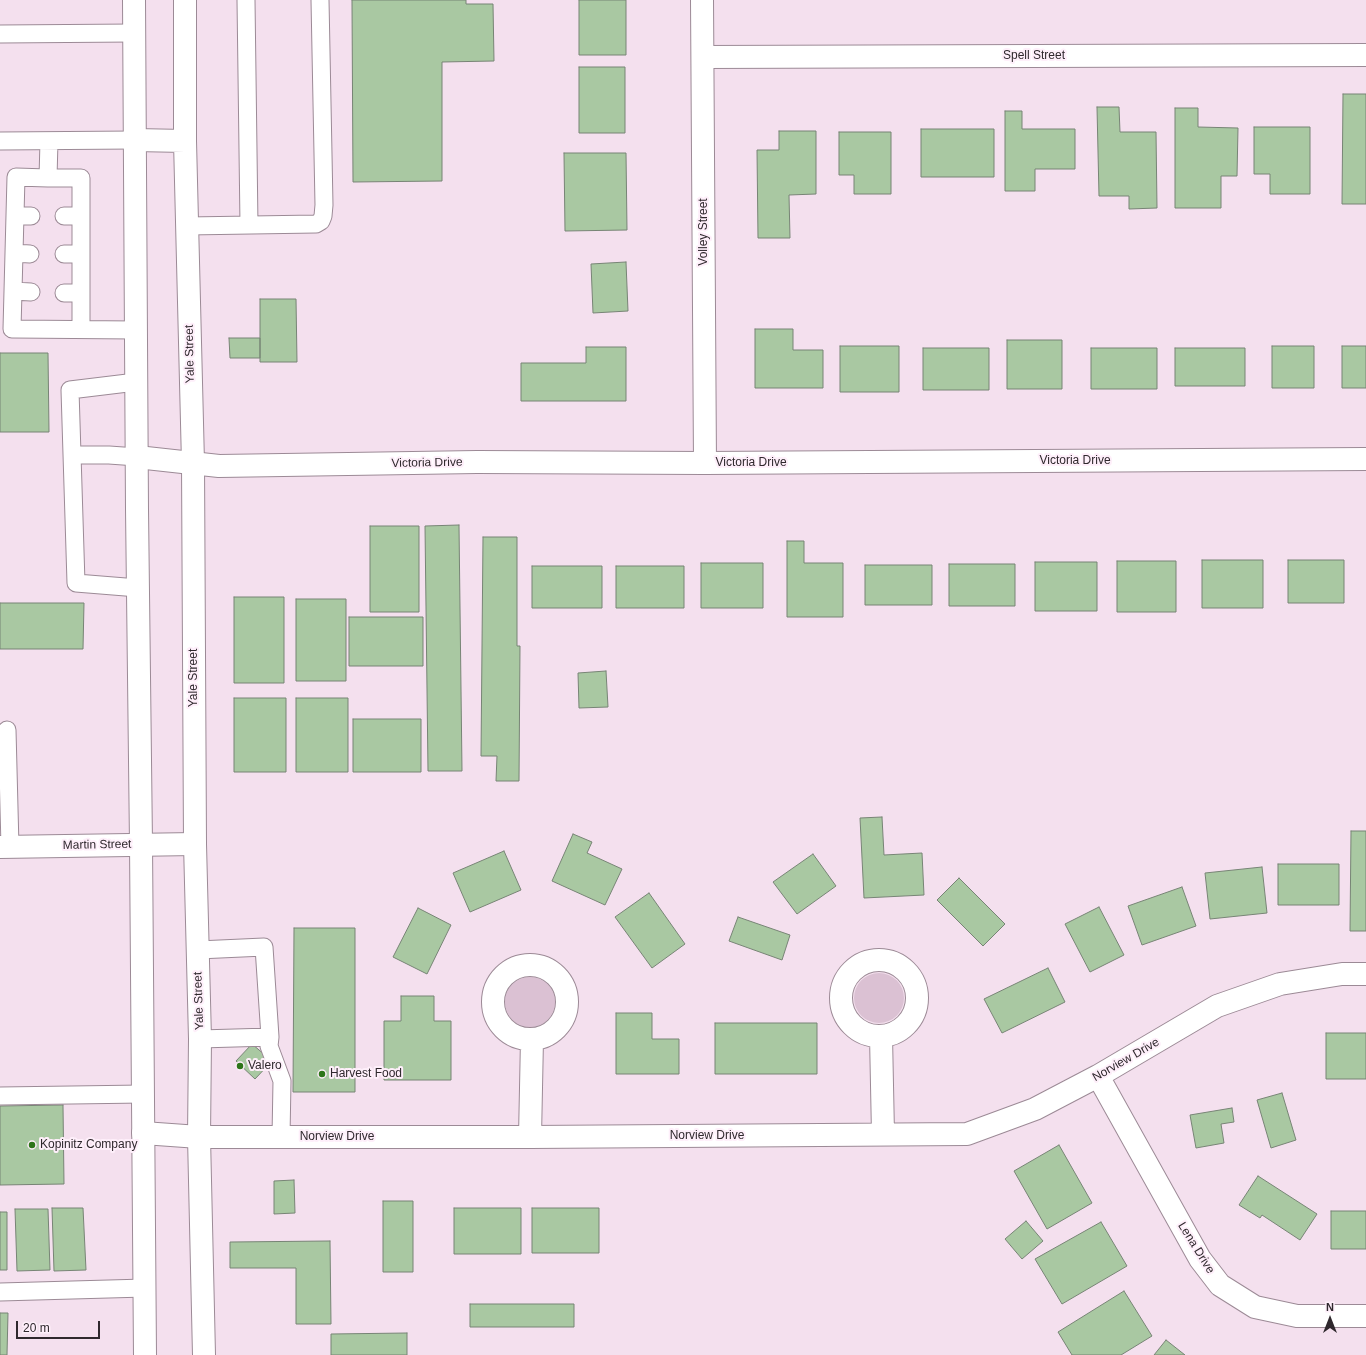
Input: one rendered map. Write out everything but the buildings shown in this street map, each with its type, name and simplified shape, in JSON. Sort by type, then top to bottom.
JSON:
[{"type":"street","points":[[134,0],[136,382],[146,1355]]},
{"type":"street","name":"Yale Street","points":[[185,0],[185,141],[193,463],[195,844],[200,1039],[199,1137],[204,1355]]},
{"type":"street","name":"Volley Street","points":[[702,0],[705,463]]},
{"type":"street","name":"Spell Street","points":[[702,57],[1366,55]]},
{"type":"street","points":[[135,140],[185,141]]},
{"type":"street","name":"Victoria Drive","points":[[137,457],[219,466],[477,462],[705,463],[1366,459]]},
{"type":"street","name":"Martin Street","points":[[5,847],[195,844]]},
{"type":"street","name":"Norview Drive","points":[[143,1133],[199,1137],[530,1137],[967,1134],[1035,1109],[1098,1076],[1217,1006],[1280,984],[1342,974],[1366,974]]},
{"type":"street","points":[[881,1036],[883,1134]]},
{"type":"street","points":[[530,1137],[532,1039]]},
{"type":"street","name":"Lena Drive","points":[[1098,1076],[1200,1259],[1220,1285],[1255,1306],[1297,1316],[1366,1316]]},
{"type":"lane","points":[[246,0],[249,225]]},
{"type":"lane","points":[[187,226],[316,224],[321,221],[323,216],[320,0]]},
{"type":"lane","points":[[0,34],[134,33]]},
{"type":"lane","points":[[0,141],[135,140]]},
{"type":"lane","points":[[48,178],[49,141]]},
{"type":"lane","points":[[82,330],[82,178],[16,177],[23,216],[22,254],[13,291],[12,329],[82,330],[136,330]]},
{"type":"lane","points":[[64,216],[82,216]]},
{"type":"lane","points":[[64,254],[82,254]]},
{"type":"lane","points":[[13,291],[31,292]]},
{"type":"lane","points":[[64,293],[82,293]]},
{"type":"lane","points":[[136,382],[70,390],[76,583],[138,588]]},
{"type":"lane","points":[[72,455],[137,457]]},
{"type":"lane","points":[[5,847],[7,730]]},
{"type":"lane","points":[[198,950],[264,947],[270,1037],[269,1046],[282,1082],[281,1137]]},
{"type":"lane","points":[[200,1039],[270,1037]]},
{"type":"lane","points":[[0,1096],[143,1094]]},
{"type":"lane","points":[[0,1292],[145,1288]]},
{"type":"shaded area","points":[[884,973],[889,974],[897,980],[903,988],[903,1008],[897,1016],[889,1022],[874,1023],[869,1022],[861,1016],[855,1008],[854,993],[855,988],[861,980],[869,974]]},
{"type":"shaded area","points":[[525,977],[535,977],[548,984],[555,997],[555,1007],[548,1020],[535,1027],[525,1027],[516,1023],[509,1016],[505,1007],[505,997],[509,988],[516,981]]},
{"type":"place","name":"Valero","points":[[240,1066]]},
{"type":"place","name":"Harvest Food","points":[[322,1074]]},
{"type":"place","name":"Kopinitz Company","points":[[32,1145]]}]
